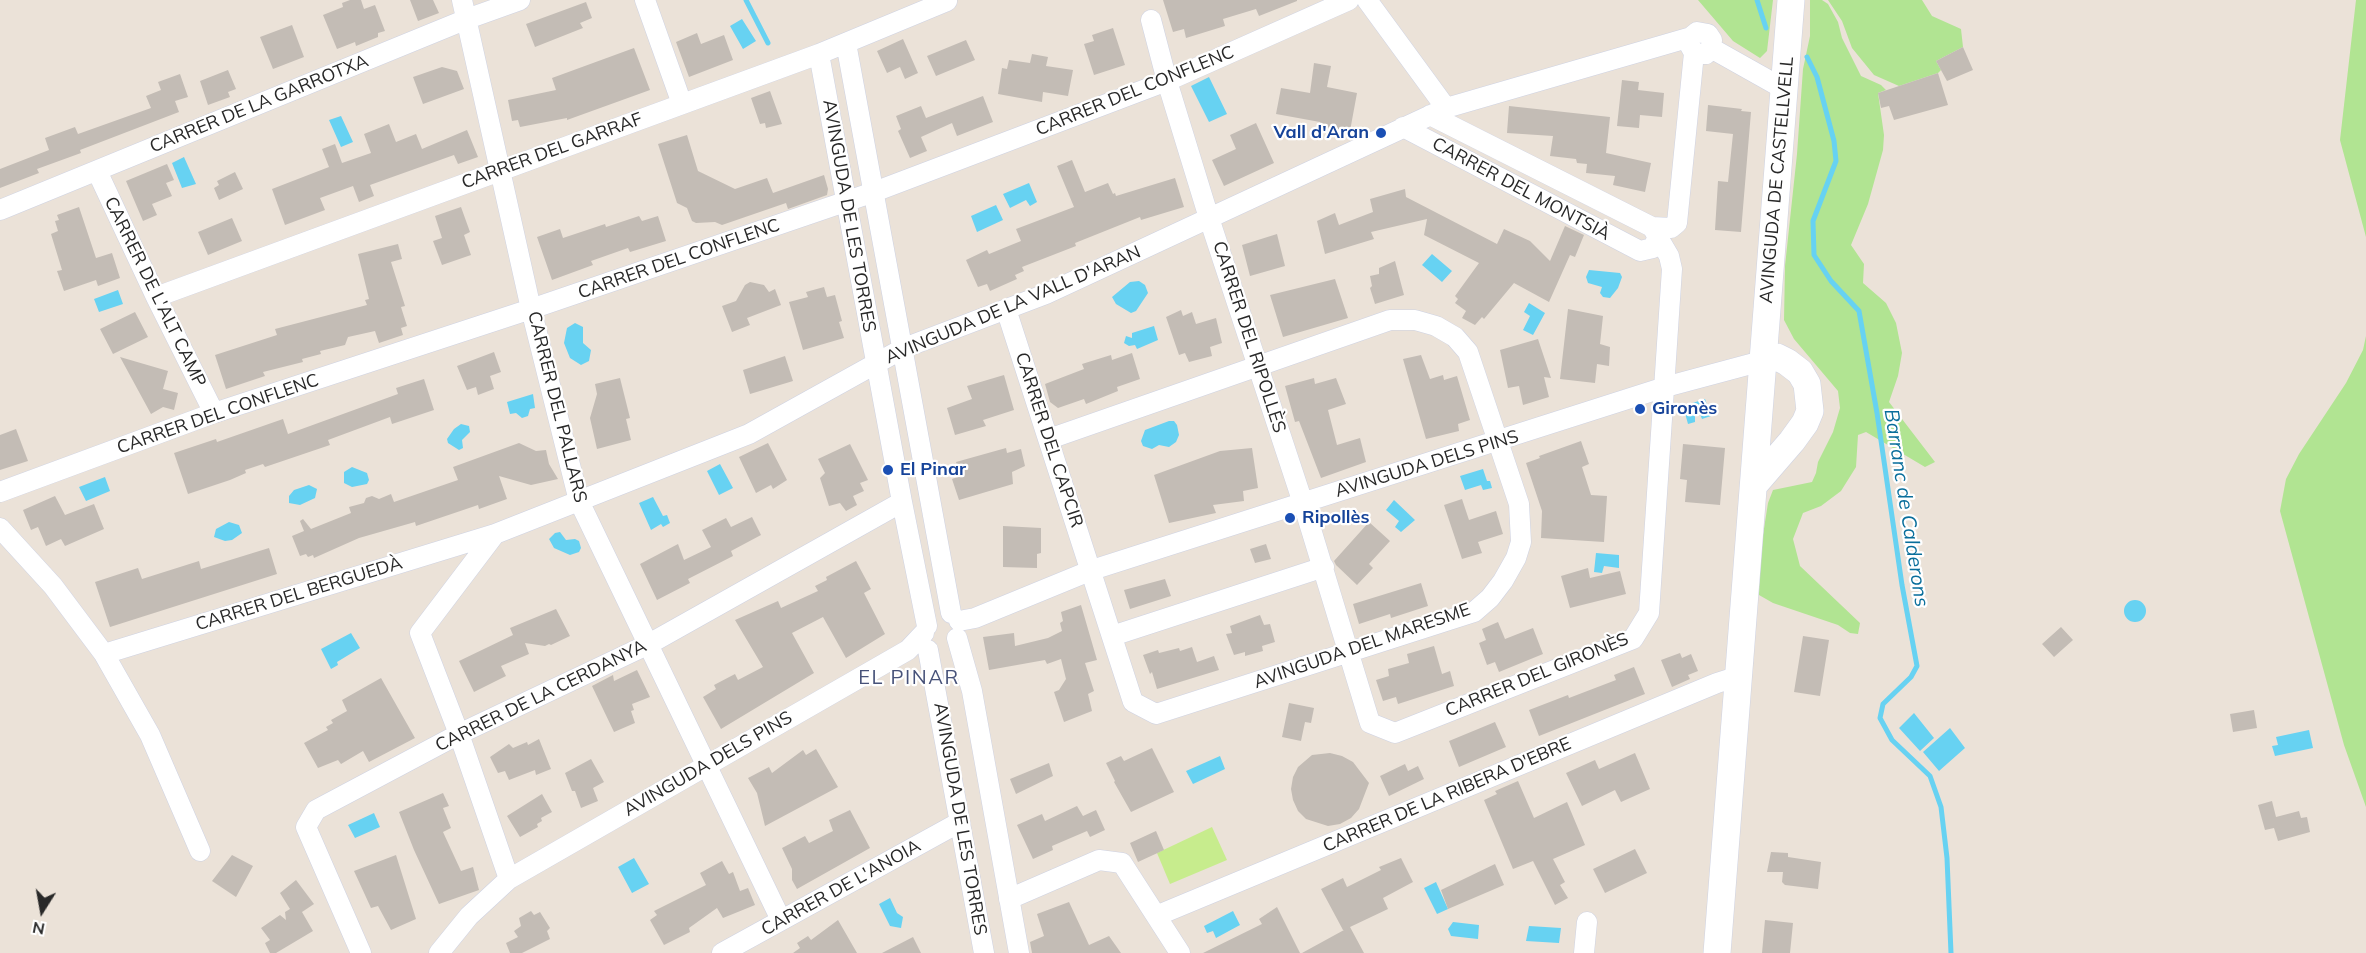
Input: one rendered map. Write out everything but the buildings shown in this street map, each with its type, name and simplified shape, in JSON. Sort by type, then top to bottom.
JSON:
[{"type":"street","name":"CARRER DEL PALLARS","points":[[462,0],[531,309],[579,501],[781,920]]},
{"type":"street","name":"CARRER DE LA GARROTXA","points":[[0,210],[467,19],[520,0]]},
{"type":"street","points":[[645,0],[682,104]]},
{"type":"street","name":"CARRER DEL CONFLENC","points":[[0,492],[214,412],[531,309],[874,192],[1167,81],[1349,0]]},
{"type":"street","name":"CARRER DEL MONTSIÀ","points":[[1367,0],[1438,111],[1655,231],[1653,248],[1640,251],[1403,127]]},
{"type":"street","name":"AVINGUDA DE CASTELLVELL","points":[[1718,953],[1791,0]]},
{"type":"street","name":"CARRER DEL GARRAF","points":[[156,297],[819,54],[946,1]]},
{"type":"street","name":"CARRER DEL RIPOLLÈS","points":[[1151,20],[1209,218],[1259,366],[1350,652]]},
{"type":"street","name":"AVINGUDA DE LES TORRES","points":[[846,43],[956,624],[972,692],[1019,953]]},
{"type":"street","points":[[1655,231],[1671,228],[1677,223],[1699,46],[1784,89]]},
{"type":"street","name":"AVINGUDA DE LA VALL D'ARAN","points":[[495,534],[749,434],[904,348],[1046,294],[1438,111],[1699,46]]},
{"type":"street","name":"AVINGUDA DE LES TORRES","points":[[819,54],[902,502],[923,641],[984,953]]},
{"type":"street","name":"CARRER DE L'ALT CAMP","points":[[97,171],[156,297],[214,412]]},
{"type":"street","name":"CARRER DEL GIRONÈS","points":[[1350,652],[1370,723],[1395,733],[1633,639],[1649,613],[1672,269],[1669,256],[1655,231]]},
{"type":"street","name":"CARRER DEL CAPCIR","points":[[1006,309],[1092,570]]},
{"type":"street","name":"AVINGUDA DEL MARESME","points":[[1049,439],[1390,320],[1415,320],[1436,326],[1455,337],[1468,352],[1519,504],[1521,542],[1516,558],[1490,598],[1474,612],[1156,714],[1133,702],[1092,570]]},
{"type":"street","points":[[1754,485],[1792,441],[1805,423],[1810,411],[1807,384],[1800,372],[1777,357],[1762,361]]},
{"type":"street","name":"AVINGUDA DELS PINS","points":[[956,624],[1092,570],[1665,387],[1762,361]]},
{"type":"street","name":"CARRER DE LA CERDANYA","points":[[361,953],[306,827],[316,810],[459,734],[649,644],[902,502]]},
{"type":"street","points":[[0,528],[53,586],[104,654],[150,735],[200,851]]},
{"type":"street","points":[[437,952],[469,916],[509,879],[459,734],[420,633],[495,534]]},
{"type":"street","name":"CARRER DEL BERGUEDÀ","points":[[104,654],[495,534]]},
{"type":"street","points":[[1112,636],[1324,567]]},
{"type":"street","points":[[937,614],[956,624],[947,650],[934,653],[923,641],[937,614]]},
{"type":"street","name":"AVINGUDA DELS PINS","points":[[509,879],[923,641]]},
{"type":"street","name":"CARRER DE LA RIBERA D'EBRE","points":[[1156,915],[1717,683],[1739,676]]},
{"type":"street","name":"CARRER DE L'ANOIA","points":[[722,953],[960,822]]},
{"type":"street","points":[[1009,899],[1099,860],[1122,863],[1180,953]]},
{"type":"street","points":[[1584,953],[1587,922]]},
{"type":"green space","points":[[1698,0],[1773,0],[1767,51],[1760,58],[1733,41]]},
{"type":"green space","points":[[1810,0],[1822,0],[1828,4],[1861,76],[1881,85],[1886,90],[1878,93],[1884,135],[1883,150],[1868,204],[1851,245],[1864,264],[1863,283],[1886,303],[1896,323],[1902,353],[1898,376],[1889,402],[1935,462],[1925,467],[1866,432],[1858,435],[1856,467],[1841,491],[1821,506],[1803,513],[1793,539],[1800,566],[1860,623],[1858,634],[1850,633],[1838,625],[1773,603],[1759,595],[1760,554],[1768,503],[1773,490],[1812,482],[1818,462],[1833,432],[1840,408],[1838,391],[1794,339],[1784,320],[1785,266],[1803,69],[1810,36]]},
{"type":"green space","points":[[1828,0],[1922,0],[1932,16],[1961,29],[1963,47],[1936,61],[1941,70],[1938,73],[1899,86],[1874,75],[1852,48],[1842,21]]},
{"type":"green space","points":[[2356,0],[2366,0],[2366,237],[2340,140]]},
{"type":"green space","points":[[2366,336],[2366,807],[2344,745],[2280,511],[2286,479],[2299,454],[2346,383],[2363,350]]},
{"type":"green space","points":[[1212,827],[1227,860],[1170,884],[1157,853]]},
{"type":"water","points":[[742,19],[756,41],[743,49],[730,26]]},
{"type":"water","points":[[1209,77],[1227,114],[1209,122],[1191,86]]},
{"type":"water","points":[[341,116],[353,142],[341,147],[329,120]]},
{"type":"water","points":[[184,157],[196,184],[182,188],[172,163]]},
{"type":"water","points":[[1029,183],[1037,202],[1030,206],[1026,200],[1010,208],[1003,194]]},
{"type":"water","points":[[996,205],[1003,220],[977,232],[971,216]]},
{"type":"water","points":[[1432,254],[1452,271],[1442,282],[1422,265]]},
{"type":"water","points":[[1589,270],[1620,273],[1622,277],[1618,288],[1610,298],[1603,297],[1600,293],[1602,287],[1588,283],[1586,277]]},
{"type":"water","points":[[1139,281],[1145,285],[1148,293],[1136,311],[1131,313],[1116,304],[1112,297],[1130,282]]},
{"type":"water","points":[[118,290],[123,304],[99,312],[94,299]]},
{"type":"water","points":[[1529,303],[1545,313],[1533,335],[1523,330],[1530,316],[1524,312]]},
{"type":"water","points":[[575,323],[583,327],[583,343],[591,350],[589,361],[581,365],[570,358],[564,343],[567,328]]},
{"type":"water","points":[[1154,326],[1158,340],[1137,349],[1135,345],[1129,346],[1124,343],[1126,336],[1132,338],[1132,333]]},
{"type":"water","points":[[533,394],[535,408],[530,409],[528,416],[522,418],[516,413],[510,414],[507,402]]},
{"type":"water","points":[[1705,399],[1711,416],[1702,419],[1700,414],[1695,416],[1695,422],[1688,424],[1683,406]]},
{"type":"water","points":[[1174,421],[1177,425],[1179,435],[1176,442],[1169,447],[1159,445],[1152,449],[1143,446],[1141,441],[1145,430]]},
{"type":"water","points":[[461,424],[469,426],[470,432],[462,440],[463,448],[459,450],[448,443],[447,439]]},
{"type":"water","points":[[720,464],[733,488],[719,495],[707,471]]},
{"type":"water","points":[[352,467],[367,473],[369,480],[367,484],[352,487],[344,483],[344,472]]},
{"type":"water","points":[[1483,469],[1492,488],[1483,490],[1481,485],[1465,490],[1460,476]]},
{"type":"water","points":[[105,477],[110,491],[86,501],[79,487]]},
{"type":"water","points":[[309,485],[317,489],[315,498],[300,505],[289,503],[289,496],[294,490]]},
{"type":"water","points":[[653,497],[663,516],[667,515],[670,523],[663,527],[661,524],[651,530],[639,503]]},
{"type":"water","points":[[1394,500],[1415,520],[1401,532],[1395,527],[1399,521],[1386,510]]},
{"type":"water","points":[[229,522],[239,525],[242,533],[232,540],[225,541],[214,537],[216,529]]},
{"type":"water","points":[[560,532],[566,540],[579,541],[581,548],[579,552],[570,555],[554,548],[549,539],[555,533]]},
{"type":"water","points":[[1596,553],[1619,555],[1619,568],[1604,566],[1602,573],[1594,572]]},
{"type":"water","points":[[2135,600],[2143,603],[2146,611],[2143,619],[2135,622],[2127,619],[2124,611],[2127,603]]},
{"type":"water","points":[[351,633],[360,648],[337,662],[338,665],[331,669],[321,649]]},
{"type":"water","points":[[1914,713],[1934,738],[1920,751],[1899,728]]},
{"type":"water","points":[[1950,728],[1965,748],[1939,771],[1923,752]]},
{"type":"water","points":[[2309,730],[2313,748],[2275,756],[2272,746],[2278,745],[2276,737]]},
{"type":"water","points":[[1220,756],[1225,769],[1193,784],[1186,771]]},
{"type":"water","points":[[374,813],[380,827],[355,838],[348,825]]},
{"type":"water","points":[[634,858],[649,884],[632,893],[618,867]]},
{"type":"water","points":[[1436,882],[1448,909],[1437,914],[1424,888]]},
{"type":"water","points":[[890,898],[897,913],[903,917],[901,928],[890,926],[879,904]]},
{"type":"water","points":[[1233,911],[1240,925],[1216,938],[1213,931],[1207,933],[1204,926]]},
{"type":"water","points":[[1453,922],[1479,925],[1478,939],[1451,936],[1448,929]]},
{"type":"water","points":[[1529,926],[1561,928],[1559,943],[1526,941]]},
{"type":"waterway","points":[[746,0],[768,43]]},
{"type":"waterway","name":"Barranc de Calderons","points":[[1757,0],[1766,28]]},
{"type":"waterway","name":"Barranc de Calderons","points":[[1807,57],[1817,77],[1834,141],[1836,161],[1813,221],[1814,255],[1831,281],[1859,311],[1917,666],[1911,677],[1883,704],[1880,718],[1892,740],[1930,776],[1941,807],[1947,858],[1951,953]]},
{"type":"place","name":"Vall d'Aran","points":[[1381,133]]},
{"type":"place","name":"Gironès","points":[[1640,409]]},
{"type":"place","name":"El Pinar","points":[[888,470]]},
{"type":"place","name":"Ripollès","points":[[1290,518]]},
{"type":"district","name":"EL PINAR","points":[[909,678]]}]
